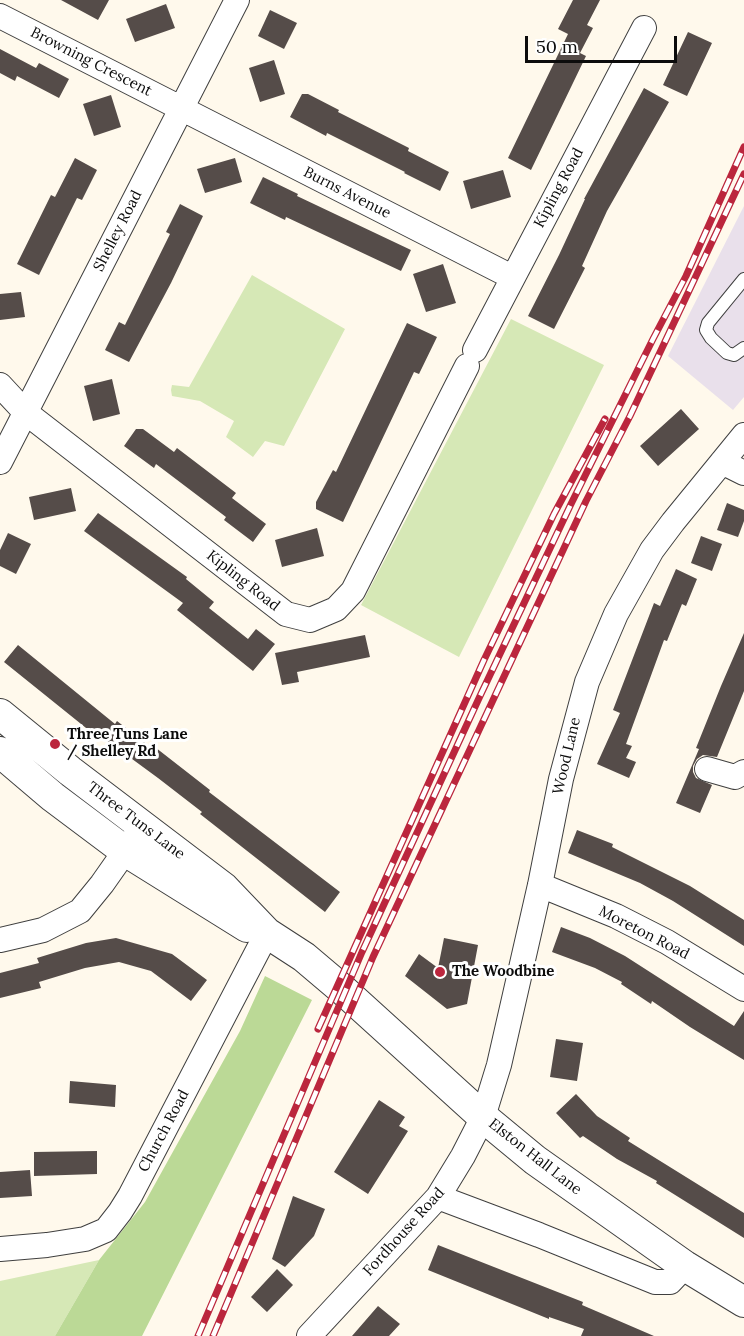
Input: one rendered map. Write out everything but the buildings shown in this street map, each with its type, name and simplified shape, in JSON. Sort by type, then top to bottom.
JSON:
[{"type":"street","name":"Shelley Road","points":[[0,462],[237,0]]},
{"type":"street","name":"Browning Crescent","points":[[0,16],[181,108]]},
{"type":"street","name":"Kipling Road","points":[[25,412],[286,614],[310,620],[336,609],[353,591],[512,277],[644,28]]},
{"type":"street","name":"Burns Avenue","points":[[181,108],[512,277]]},
{"type":"street","points":[[0,385],[25,412]]},
{"type":"street","name":"Wood Lane","points":[[483,1117],[499,1065],[578,710],[599,653],[616,614],[652,550],[744,435]]},
{"type":"street","points":[[722,462],[744,474]]},
{"type":"street","name":"Three Tuns Lane","points":[[0,714],[70,771],[224,888],[267,933],[304,957],[343,990]]},
{"type":"street","name":"Three Tuns Lane","points":[[0,752],[53,797],[125,851],[243,926],[267,933]]},
{"type":"street","points":[[707,769],[735,777],[744,772]]},
{"type":"street","points":[[0,940],[43,930],[80,911],[102,884],[142,826]]},
{"type":"street","name":"Moreton Road","points":[[540,885],[616,916],[667,942],[744,989]]},
{"type":"street","name":"Church Road","points":[[0,1250],[85,1239],[106,1230],[130,1196],[267,933]]},
{"type":"street","name":"Elston Hall Lane","points":[[343,990],[483,1117],[535,1160],[685,1266],[744,1302]]},
{"type":"street","name":"Fordhouse Road","points":[[309,1336],[438,1197],[483,1117]]},
{"type":"street","points":[[438,1197],[655,1282],[670,1282],[685,1266]]},
{"type":"lane","points":[[744,279],[708,323],[706,330],[727,353],[734,356],[744,348]]},
{"type":"shaded area","points":[[744,206],[744,397],[733,410],[668,356]]},
{"type":"green space","points":[[252,275],[345,329],[284,446],[265,441],[253,457],[226,437],[234,421],[200,401],[172,396],[171,390],[172,385],[189,387]]},
{"type":"green space","points":[[511,319],[604,365],[459,657],[361,605]]},
{"type":"green space","points":[[265,976],[312,1000],[142,1336],[55,1336],[99,1260],[145,1202],[240,1031]]},
{"type":"green space","points":[[99,1260],[55,1336],[0,1336],[0,1281]]},
{"type":"railway","points":[[198,1336],[362,952],[571,504],[686,276],[744,147]]},
{"type":"railway","points":[[213,1336],[373,957],[586,501],[630,416],[744,174]]},
{"type":"railway","points":[[318,1029],[484,660],[554,514],[605,419]]},
{"type":"place","name":"Three Tuns Lane / Shelley Rd","points":[[55,744]]},
{"type":"place","name":"The Woodbine","points":[[440,972]]}]
